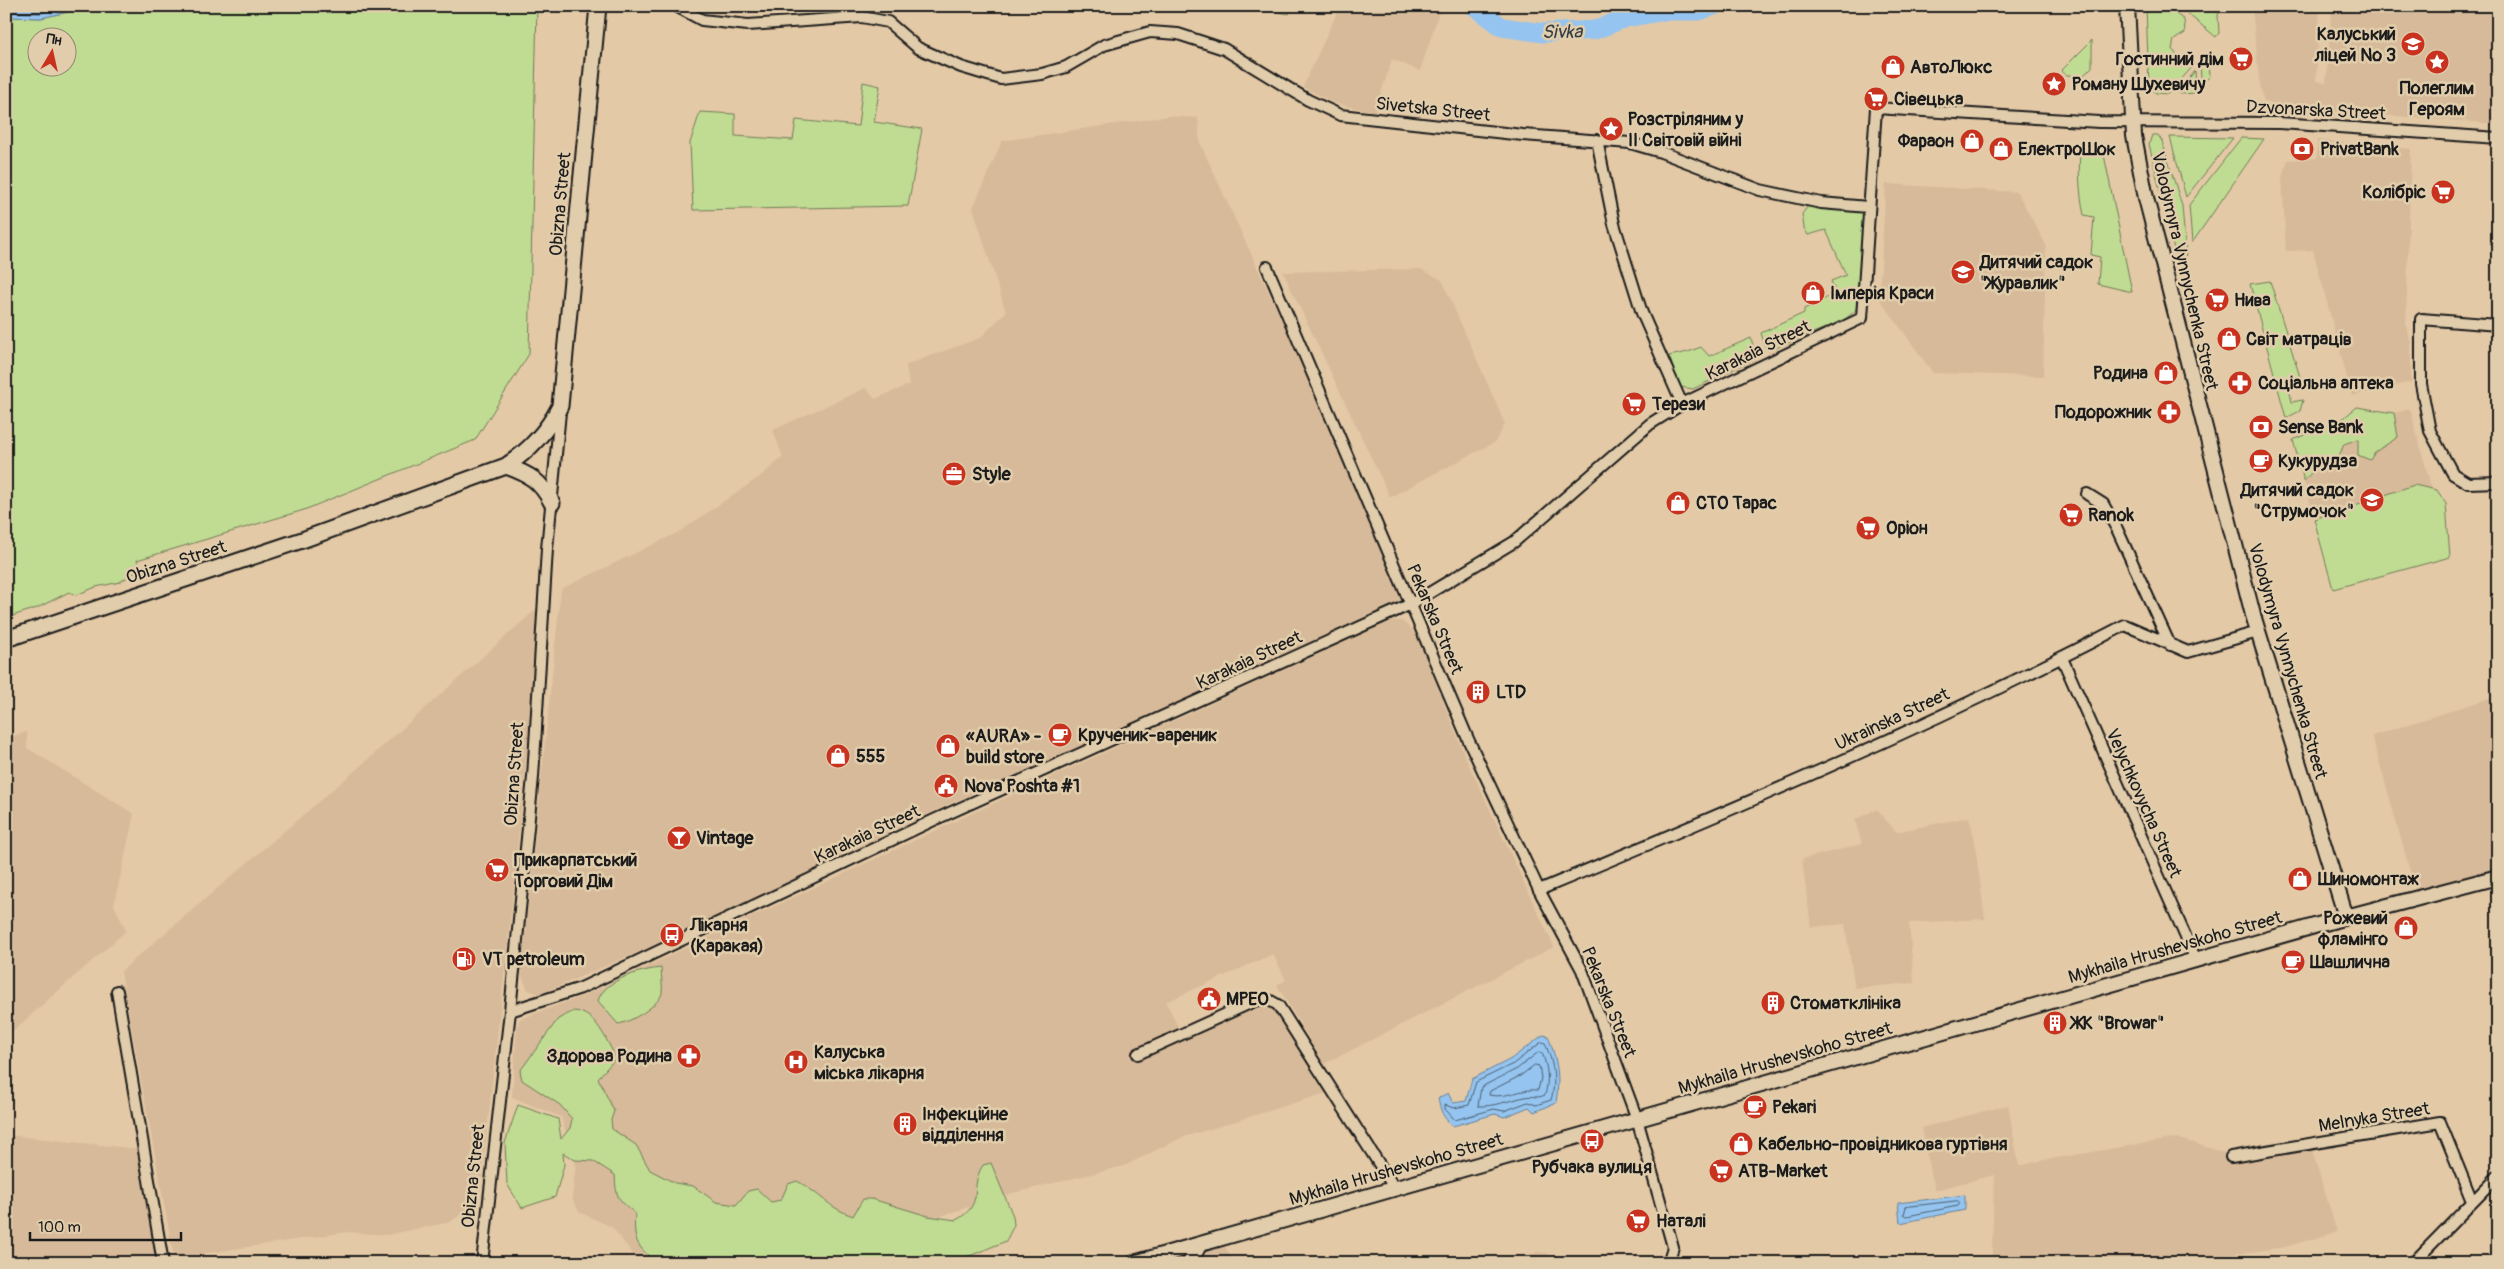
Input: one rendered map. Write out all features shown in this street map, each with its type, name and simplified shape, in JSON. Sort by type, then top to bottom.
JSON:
[{"type":"main road","name":"Obizna Street","points":[[6,639],[302,540],[506,466],[526,452],[550,426],[560,406],[598,6]]},
{"type":"main road","name":"Volodymyra Vynnychenka Street","points":[[2127,6],[2133,122],[2146,198],[2169,294],[2258,632],[2346,917]]},
{"type":"main road","points":[[506,466],[532,476],[543,487],[552,503]]},
{"type":"main road","name":"Mykhaila Hrushevskoho Street","points":[[1134,1263],[2346,917],[2498,876]]},
{"type":"main road","points":[[1190,1263],[1199,1245]]},
{"type":"street","name":"Sivetska Street","points":[[676,6],[702,20],[748,25],[862,17],[888,22],[918,48],[961,67],[1000,79],[1042,74],[1066,66],[1104,45],[1150,32],[1178,34],[1224,48],[1308,100],[1340,114],[1523,135],[1630,143],[1661,152],[1760,190],[1821,203],[1868,207]]},
{"type":"street","points":[[1868,207],[1876,108],[2099,122],[2133,122]]},
{"type":"street","name":"Dzvonarska Street","points":[[2133,122],[2279,123],[2498,138]]},
{"type":"street","points":[[1597,140],[1614,224],[1642,313],[1682,404]]},
{"type":"street","name":"Karakaia Street","points":[[510,1011],[581,988],[898,837],[1412,604],[1514,542],[1650,424],[1682,404],[1862,318],[1868,207]]},
{"type":"street","name":"Pekarska Street","points":[[1267,267],[1468,739],[1539,890],[1582,970],[1637,1119],[1673,1247],[1668,1263]]},
{"type":"street","points":[[2498,325],[2421,319],[2421,384],[2430,431],[2454,474],[2468,483],[2498,482]]},
{"type":"street","name":"Obizna Street","points":[[482,1263],[510,1011],[533,777],[545,568],[560,406]]},
{"type":"street","points":[[2087,494],[2103,504],[2117,529],[2170,645]]},
{"type":"street","name":"Ukrainska Street","points":[[1539,890],[1833,765],[2062,658],[2125,625],[2188,652],[2258,632]]},
{"type":"street","name":"Velychkovycha Street","points":[[2062,658],[2196,960]]},
{"type":"street","points":[[117,991],[163,1263]]},
{"type":"street","points":[[1138,1054],[1257,1000],[1274,1002],[1278,1005],[1396,1189]]},
{"type":"street","name":"Melnyka Street","points":[[2231,1157],[2440,1122],[2472,1201]]},
{"type":"street","points":[[2413,1263],[2498,1176]]},
{"type":"shaded area","points":[[1340,6],[1441,6],[1420,71],[1392,59],[1375,112],[1334,103],[1303,87]]},
{"type":"shaded area","name":"Калуський ліцей № 3","points":[[2252,6],[2320,6],[2316,81],[2326,83],[2332,6],[2498,6],[2498,124],[2283,107],[2264,102],[2259,79]]},
{"type":"shaded area","points":[[1169,116],[1198,118],[1200,143],[1316,395],[1404,600],[1184,701],[936,810],[667,940],[540,994],[528,990],[521,974],[561,589],[679,532],[761,476],[783,457],[773,430],[866,388],[875,399],[909,385],[906,365],[980,338],[1006,312],[973,208],[1002,141]]},
{"type":"shaded area","points":[[2317,140],[2411,149],[2406,325],[2411,343],[2411,382],[2352,396],[2313,250],[2286,251],[2282,177],[2288,160],[2317,158]]},
{"type":"shaded area","name":"Дитячий садок \"Журавлик\"","points":[[1886,184],[2017,192],[2046,245],[2043,376],[1933,373],[1879,298]]},
{"type":"shaded area","points":[[1420,269],[1442,280],[1505,424],[1495,442],[1390,497],[1283,272]]},
{"type":"shaded area","name":"Дитячий садок \"Струмочок\"","points":[[2410,409],[2450,557],[2333,589],[2293,440]]},
{"type":"shaded area","points":[[541,605],[511,913],[479,1201],[450,1222],[387,1235],[347,1232],[174,1258],[121,971],[365,762]]},
{"type":"shaded area","points":[[1391,621],[1402,621],[1416,633],[1464,754],[1554,947],[1324,1064],[1277,985],[1286,980],[1273,954],[1166,1002],[1184,1039],[1261,1005],[1272,1006],[1277,1010],[1326,1093],[1181,1138],[1124,1166],[1009,1194],[938,1217],[920,1263],[640,1263],[612,1227],[579,1212],[572,1198],[576,1164],[561,1117],[512,1097],[517,1027],[520,1019],[586,995],[964,817]]},
{"type":"shaded area","points":[[2497,696],[2498,869],[2416,892],[2372,736]]},
{"type":"shaded area","points":[[27,732],[27,748],[134,814],[114,905],[126,931],[6,1037],[6,738]]},
{"type":"shaded area","points":[[1877,809],[1896,832],[1969,817],[1974,837],[1985,919],[1909,923],[1914,983],[1855,988],[1845,924],[1811,927],[1802,859],[1862,844],[1855,820]]},
{"type":"shaded area","points":[[2008,1105],[2019,1166],[2044,1160],[2177,1138],[2225,1153],[2228,1161],[2312,1150],[2337,1232],[2285,1247],[2214,1257],[2215,1263],[1974,1263],[1992,1256],[1994,1175],[1935,1190],[1921,1128]]},
{"type":"shaded area","points":[[6,1135],[139,1149],[158,1263],[6,1263]]},
{"type":"shaded area","points":[[1224,1245],[1235,1263],[1199,1263],[1207,1250]]},
{"type":"shaded area","points":[[1538,1252],[1549,1254],[1545,1263],[1511,1263]]},
{"type":"green space","points":[[94,6],[537,6],[529,354],[475,440],[304,510],[137,560],[140,569],[120,582],[96,587],[76,595],[69,592],[37,608],[6,618],[6,17],[41,18]]},
{"type":"green space","points":[[1264,6],[1291,6],[1289,14],[1263,9]]},
{"type":"green space","points":[[2146,6],[2166,6],[2184,20],[2185,33],[2174,40],[2172,49],[2179,58],[2189,58],[2195,64],[2168,94],[2156,93],[2149,87]]},
{"type":"green space","points":[[2178,6],[2222,6],[2218,15],[2219,33],[2216,37]]},
{"type":"green space","points":[[2092,40],[2092,67],[2083,76],[2067,75],[2061,71]]},
{"type":"green space","points":[[2205,60],[2209,63],[2210,76],[2206,80],[2201,77],[2200,64]]},
{"type":"green space","points":[[2195,71],[2196,89],[2194,93],[2181,94],[2178,92]]},
{"type":"green space","points":[[863,82],[880,86],[874,122],[922,129],[908,206],[693,210],[690,143],[700,112],[735,114],[735,136],[793,140],[796,120],[858,126]]},
{"type":"green space","points":[[2152,135],[2158,135],[2162,141],[2182,206],[2186,255],[2182,259],[2176,258],[2149,144]]},
{"type":"green space","points":[[2170,137],[2233,138],[2186,197]]},
{"type":"green space","points":[[2241,138],[2264,139],[2192,243],[2189,205]]},
{"type":"green space","points":[[2081,143],[2102,145],[2132,292],[2098,284],[2100,257],[2091,255],[2094,217],[2084,215],[2081,197],[2079,170]]},
{"type":"green space","points":[[1808,206],[1864,212],[1856,310],[1843,321],[1770,350],[1766,349],[1761,333],[1804,313],[1804,309],[1836,293],[1831,281],[1846,275],[1826,230],[1808,235],[1804,228],[1802,214]]},
{"type":"green space","points":[[2270,281],[2301,380],[2287,380],[2292,402],[2303,400],[2300,411],[2286,418],[2250,284]]},
{"type":"green space","points":[[1751,338],[1756,358],[1693,389],[1680,387],[1669,356],[1701,347],[1709,356]]},
{"type":"green space","points":[[2357,407],[2394,413],[2398,437],[2375,452],[2370,460],[2358,455],[2358,439],[2344,444],[2338,459],[2318,465],[2304,481],[2293,440],[2340,421]]},
{"type":"green space","points":[[2414,485],[2437,490],[2446,504],[2450,557],[2333,589],[2314,519]]},
{"type":"green space","points":[[661,968],[662,993],[660,998],[650,1008],[636,1017],[618,1024],[598,1001],[602,993],[615,981],[644,971]]},
{"type":"green space","points":[[574,1011],[582,1013],[595,1022],[616,1058],[598,1078],[614,1111],[611,1120],[612,1129],[636,1145],[650,1170],[675,1183],[693,1186],[716,1202],[736,1205],[748,1191],[757,1189],[771,1202],[781,1200],[788,1184],[797,1181],[812,1190],[830,1205],[853,1216],[863,1199],[872,1199],[928,1216],[956,1220],[971,1208],[974,1202],[979,1173],[983,1165],[991,1163],[1013,1216],[1014,1225],[1006,1241],[972,1255],[942,1263],[922,1263],[913,1257],[900,1263],[657,1263],[644,1252],[637,1242],[635,1213],[621,1201],[617,1193],[615,1175],[593,1161],[575,1160],[563,1153],[564,1165],[555,1197],[522,1208],[507,1184],[505,1143],[518,1105],[558,1119],[561,1139],[570,1128],[572,1119],[560,1105],[522,1080],[520,1071],[558,1019]]},
{"type":"water","points":[[6,6],[94,6],[41,18],[6,17]]},
{"type":"water","points":[[1543,1035],[1548,1036],[1556,1062],[1558,1085],[1556,1103],[1534,1112],[1529,1107],[1504,1117],[1495,1114],[1453,1126],[1444,1117],[1438,1098],[1448,1093],[1453,1103],[1466,1101],[1472,1079],[1511,1059]]},
{"type":"water","points":[[1965,1195],[1965,1210],[1900,1223],[1898,1203]]},
{"type":"waterway","name":"Sivka","points":[[1474,6],[1502,27],[1543,33],[1595,30],[1626,18],[1665,11],[1699,11],[1714,6]]},
{"type":"place","name":"Калуський ліцей № 3","points":[[2413,44]]},
{"type":"place","name":"Гостинний дім","points":[[2241,59]]},
{"type":"place","name":"Полеглим Героям","points":[[2437,62]]},
{"type":"place","name":"АвтоЛюкс","points":[[1893,67]]},
{"type":"place","name":"Роману Шухевичу","points":[[2054,84]]},
{"type":"place","name":"Сівецька","points":[[1876,99]]},
{"type":"place","name":"Розстріляним у II Світовій війні","points":[[1611,129]]},
{"type":"place","name":"Фараон","points":[[1972,141]]},
{"type":"place","name":"ЕлектроШок","points":[[2001,149]]},
{"type":"place","name":"PrivatBank","points":[[2302,149]]},
{"type":"place","name":"Колібріс","points":[[2443,192]]},
{"type":"place","name":"Дитячий садок \"Журавлик\"","points":[[1963,272]]},
{"type":"place","name":"Імперія Краси","points":[[1813,293]]},
{"type":"place","name":"Нива","points":[[2217,300]]},
{"type":"place","name":"Світ матраців","points":[[2229,339]]},
{"type":"place","name":"Родина","points":[[2166,373]]},
{"type":"place","name":"Соціальна аптека","points":[[2240,383]]},
{"type":"place","name":"Терези","points":[[1634,404]]},
{"type":"place","name":"Подорожник","points":[[2169,412]]},
{"type":"place","name":"Sense Bank","points":[[2261,427]]},
{"type":"place","name":"Кукурудза","points":[[2261,461]]},
{"type":"place","name":"Style","points":[[954,474]]},
{"type":"place","name":"Дитячий садок \"Струмочок\"","points":[[2372,500]]},
{"type":"place","name":"СТО Тарас","points":[[1678,503]]},
{"type":"place","name":"Ranok","points":[[2071,515]]},
{"type":"place","name":"Оріон","points":[[1868,528]]},
{"type":"place","name":"LTD","points":[[1478,692]]},
{"type":"place","name":"Крученик-вареник","points":[[1060,735]]},
{"type":"place","name":"«AURA» - build store","points":[[948,746]]},
{"type":"place","name":"555","points":[[838,756]]},
{"type":"place","name":"Nova Poshta #1","points":[[946,786]]},
{"type":"place","name":"Vintage","points":[[679,838]]},
{"type":"place","name":"Прикарпатський Торговий Дім","points":[[497,870]]},
{"type":"place","name":"Шиномонтаж","points":[[2300,879]]},
{"type":"place","name":"Рожевий фламінго","points":[[2406,928]]},
{"type":"place","name":"Лікарня (Каракая)","points":[[672,935]]},
{"type":"place","name":"VT petroleum","points":[[464,959]]},
{"type":"place","name":"Шашлична","points":[[2293,962]]},
{"type":"place","name":"МРЕО","points":[[1209,999]]},
{"type":"place","name":"Стоматклініка","points":[[1773,1003]]},
{"type":"place","name":"ЖК \"Browar\"","points":[[2055,1023]]},
{"type":"place","name":"Здорова Родина","points":[[689,1056]]},
{"type":"place","name":"Калуська міська лікарня","points":[[796,1062]]},
{"type":"place","name":"Pekari","points":[[1755,1107]]},
{"type":"place","name":"Інфекційне відділення","points":[[905,1124]]},
{"type":"place","name":"Рубчака вулиця","points":[[1592,1141]]},
{"type":"place","name":"Кабельно-провідникова гуртівня","points":[[1741,1144]]},
{"type":"place","name":"ATB-Market","points":[[1721,1171]]},
{"type":"place","name":"Наталі","points":[[1638,1221]]}]
